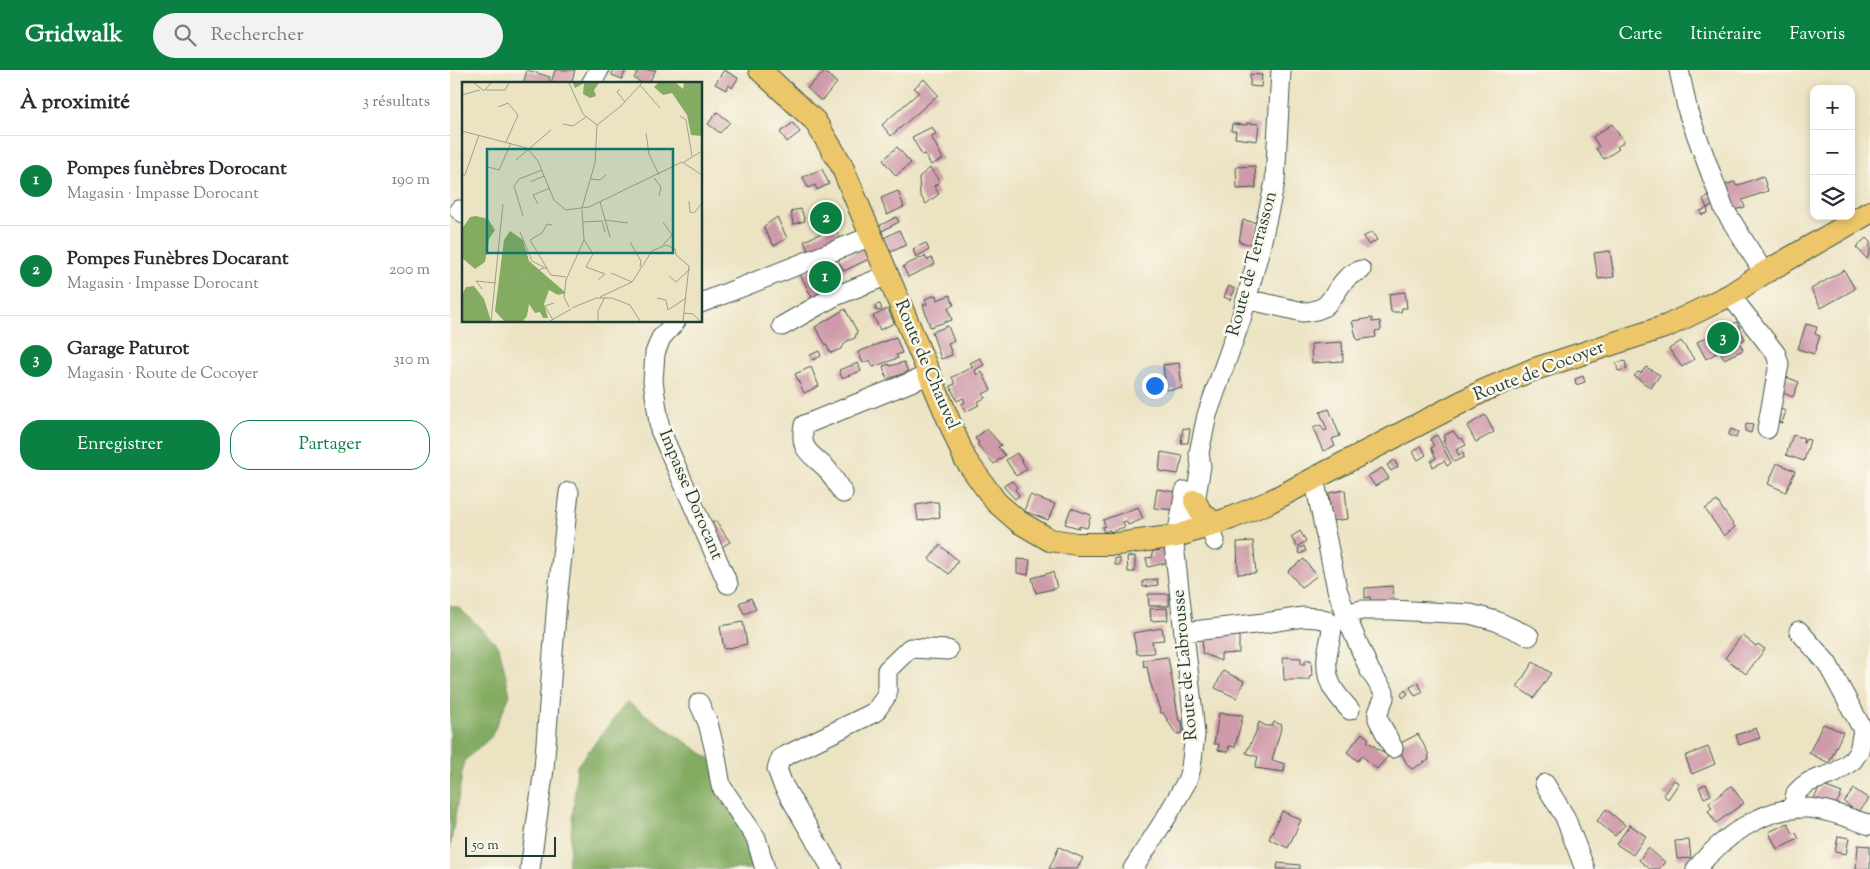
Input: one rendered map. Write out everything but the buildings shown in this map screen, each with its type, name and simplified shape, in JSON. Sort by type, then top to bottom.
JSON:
[{"type":"main road","name":"Route de Chauvel","points":[[760,70],[815,121],[841,164],[931,374],[965,459],[996,502],[1019,522],[1050,540],[1076,544],[1117,544],[1196,532]]},
{"type":"main road","name":"Route de Cocoyer","points":[[1196,532],[1267,503],[1485,390],[1532,370],[1667,326],[1730,295],[1764,273],[1870,212]]},
{"type":"main road","points":[[1195,501],[1200,511],[1196,532]]},
{"type":"street","points":[[592,82],[599,70]]},
{"type":"street","name":"Route de Terrasson","points":[[1195,501],[1201,466],[1199,453],[1207,415],[1246,299],[1275,182],[1281,70]]},
{"type":"street","points":[[1679,70],[1688,112],[1724,209],[1764,273]]},
{"type":"street","points":[[702,303],[872,236]]},
{"type":"street","points":[[1246,299],[1303,312],[1313,312],[1329,304],[1348,276],[1361,270]]},
{"type":"street","points":[[782,326],[832,297],[888,275]]},
{"type":"street","points":[[1730,295],[1776,354],[1779,364],[1767,429]]},
{"type":"street","name":"Impasse Dorocant","points":[[675,322],[661,338],[655,353],[653,381],[660,430],[728,584]]},
{"type":"street","points":[[843,493],[826,468],[807,453],[804,447],[804,425],[931,374]]},
{"type":"street","name":"Route de Terrasson","points":[[1196,532],[1190,464],[1199,453]]},
{"type":"street","points":[[1314,478],[1337,589],[1345,614],[1370,671],[1384,692],[1378,719],[1393,748]]},
{"type":"street","points":[[530,869],[544,769],[557,601],[569,492]]},
{"type":"street","name":"Route de Labrousse","points":[[1133,869],[1167,816],[1187,781],[1191,768],[1195,735],[1184,632],[1196,532]]},
{"type":"street","points":[[1345,614],[1362,610],[1470,614],[1496,621],[1529,636]]},
{"type":"street","points":[[1184,632],[1264,624],[1303,617],[1326,620],[1332,626],[1327,658],[1327,678],[1350,710]]},
{"type":"street","points":[[1793,809],[1796,793],[1802,787],[1809,782],[1835,773],[1853,760],[1859,751],[1863,730],[1827,663],[1799,631]]},
{"type":"street","points":[[832,869],[782,785],[777,769],[781,758],[874,712],[887,695],[887,670],[910,648],[948,650]]},
{"type":"street","points":[[699,703],[708,722],[716,751],[721,786],[756,838],[765,869]]},
{"type":"street","points":[[1545,784],[1565,817],[1585,869]]},
{"type":"street","points":[[1696,869],[1708,854],[1722,842],[1754,821],[1781,811],[1806,808],[1819,809],[1870,826]]},
{"type":"green space","points":[[450,605],[459,608],[499,646],[510,695],[491,737],[464,761],[450,849]]},
{"type":"green space","points":[[627,702],[725,769],[755,849],[759,869],[568,869],[577,766]]},
{"type":"place","name":"Pompes Funèbres Docarant","points":[[826,218]]},
{"type":"place","name":"Pompes funèbres Dorocant","points":[[825,277]]},
{"type":"place","name":"Garage Paturot","points":[[1723,338]]}]
